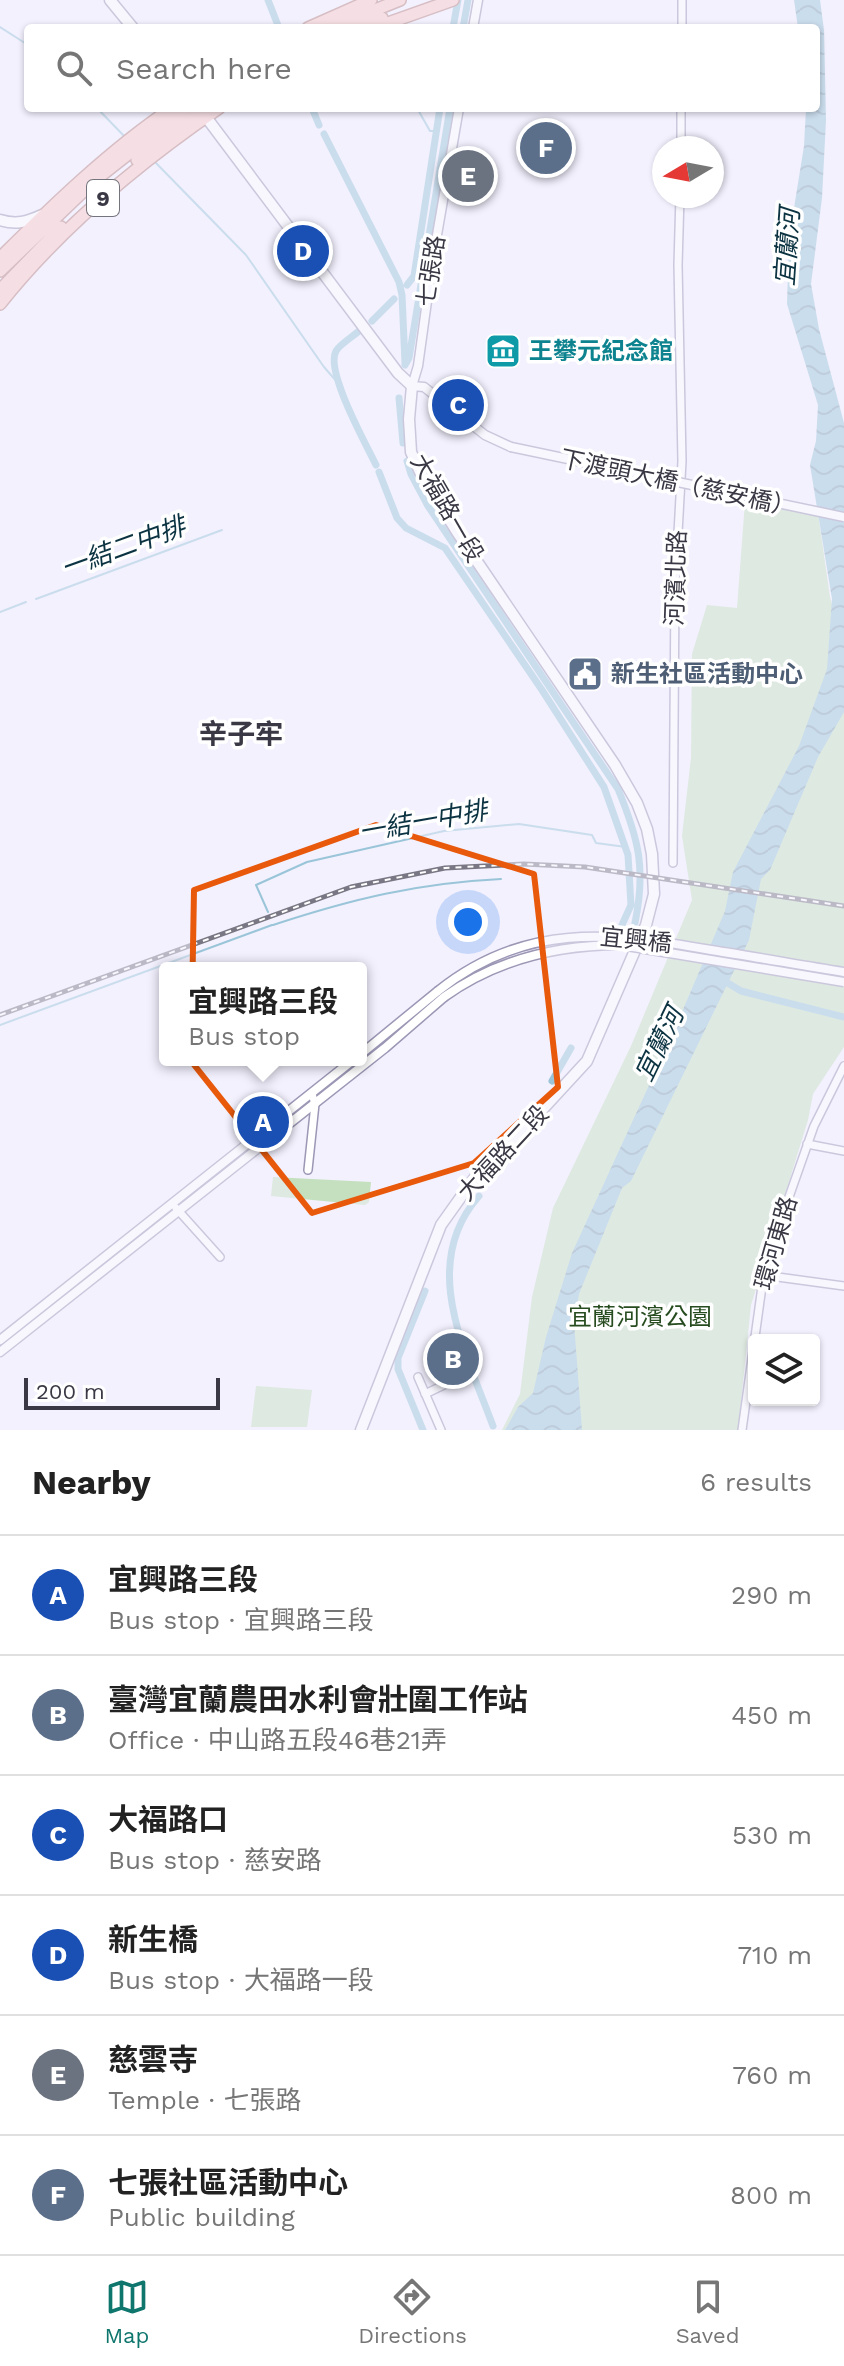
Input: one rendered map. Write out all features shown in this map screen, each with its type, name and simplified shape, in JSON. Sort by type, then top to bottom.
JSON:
[{"type":"main road","points":[[317,24],[371,0]]},
{"type":"main road","points":[[340,24],[400,0]]},
{"type":"main road","points":[[367,24],[433,0]]},
{"type":"main road","points":[[385,24],[453,0]]},
{"type":"main road","points":[[111,1],[130,24]]},
{"type":"main road","name":"9","points":[[0,304],[4,272],[44,215],[148,124],[166,112]]},
{"type":"main road","name":"9","points":[[4,272],[89,186],[182,112]]},
{"type":"main road","name":"9","points":[[4,272],[101,200],[202,112]]},
{"type":"main road","points":[[204,112],[398,373],[412,386]]},
{"type":"main road","points":[[56,204],[89,186]]},
{"type":"main road","points":[[0,220],[26,223],[44,215]]},
{"type":"main road","name":"大福路一段","points":[[412,386],[409,419],[411,452],[420,472],[457,532],[615,765],[637,803],[647,829],[654,877],[654,894],[643,930]]},
{"type":"main road","name":"大福路二段","points":[[361,1430],[441,1225],[478,1173],[587,1061],[643,930]]},
{"type":"street","points":[[474,24],[478,0]]},
{"type":"street","points":[[682,0],[682,24]]},
{"type":"street","name":"七張路","points":[[412,386],[458,112]]},
{"type":"street","points":[[681,112],[681,136]]},
{"type":"street","name":"河濱北路","points":[[673,863],[675,587],[682,461],[680,208]]},
{"type":"street","name":"下渡頭大橋（慈安橋）","points":[[412,386],[424,387],[485,435],[511,447],[844,517]]},
{"type":"street","name":"宜興橋","points":[[441,994],[473,966],[508,952],[556,939],[591,935],[630,936],[844,972]]},
{"type":"street","name":"宜興橋","points":[[441,994],[525,956],[592,945],[621,945],[844,982]]},
{"type":"street","points":[[367,1050],[441,994]]},
{"type":"street","points":[[367,1062],[430,1012],[441,994]]},
{"type":"street","points":[[0,1340],[346,1066]]},
{"type":"street","points":[[0,1352],[362,1066]]},
{"type":"street","name":"環河東路","points":[[742,1430],[763,1275],[807,1144],[844,1066]]},
{"type":"street","points":[[308,1170],[315,1104],[312,1094]]},
{"type":"street","points":[[807,1144],[844,1151]]},
{"type":"street","points":[[174,1202],[177,1212],[220,1257]]},
{"type":"street","points":[[763,1275],[844,1286]]},
{"type":"street","points":[[418,1377],[441,1430]]},
{"type":"street","points":[[425,1394],[450,1382]]},
{"type":"highlighted area","points":[[376,825],[534,874],[558,1087],[474,1163],[312,1213],[191,1061],[194,890]]},
{"type":"green space","name":"宜蘭河濱公園","points":[[745,502],[818,513],[830,597],[844,646],[844,1047],[813,1094],[808,1120],[751,1305],[738,1430],[502,1430],[520,1394],[532,1297],[553,1208],[631,1046],[692,900],[682,836],[691,758],[692,654],[707,605],[737,608]]},
{"type":"green space","points":[[273,1177],[371,1182],[369,1202],[365,1205],[271,1196]]},
{"type":"green space","points":[[256,1386],[312,1390],[307,1427],[251,1427]]},
{"type":"water","points":[[794,0],[820,0],[824,30],[826,120],[822,198],[811,284],[819,329],[844,423],[844,712],[818,757],[770,870],[761,879],[749,940],[631,1181],[622,1188],[579,1294],[574,1322],[582,1430],[505,1430],[518,1407],[533,1393],[546,1337],[572,1253],[725,911],[733,872],[799,746],[827,669],[832,599],[810,465],[816,441],[818,405],[787,304],[789,239],[804,146],[806,112],[820,112],[820,24],[797,24]]},
{"type":"waterway","points":[[268,0],[277,24]]},
{"type":"waterway","points":[[454,24],[458,0]]},
{"type":"waterway","points":[[464,24],[468,0]]},
{"type":"waterway","points":[[0,27],[24,42]]},
{"type":"waterway","points":[[101,112],[125,137]]},
{"type":"waterway","points":[[314,112],[319,125]]},
{"type":"waterway","points":[[419,112],[430,131],[436,131]]},
{"type":"waterway","points":[[407,285],[414,276],[439,112]]},
{"type":"waterway","points":[[405,365],[409,358],[449,112]]},
{"type":"waterway","points":[[324,134],[399,282],[405,363]]},
{"type":"waterway","points":[[154,161],[246,255],[338,383]]},
{"type":"waterway","points":[[372,321],[394,299]]},
{"type":"waterway","points":[[360,330],[338,348],[334,361],[348,408],[376,465]]},
{"type":"waterway","points":[[399,398],[403,443]]},
{"type":"waterway","points":[[407,461],[428,506],[618,789],[636,840],[640,870],[635,923]]},
{"type":"waterway","points":[[379,472],[397,518],[406,528],[445,548],[604,787],[628,855],[631,905],[622,925]]},
{"type":"waterway","name":"一結二中排","points":[[36,599],[222,530]]},
{"type":"waterway","name":"一結二中排","points":[[0,612],[26,602]]},
{"type":"waterway","name":"一結一中排","points":[[268,912],[256,885],[307,862],[444,831],[519,824],[592,835],[596,843],[626,847]]},
{"type":"waterway","points":[[273,925],[386,894],[441,884],[501,879]]},
{"type":"waterway","name":"一結一中排","points":[[171,962],[272,925]]},
{"type":"waterway","name":"一結一中排","points":[[0,1025],[159,967]]},
{"type":"waterway","points":[[721,979],[741,991],[844,1017]]},
{"type":"waterway","points":[[552,1081],[571,1048]]},
{"type":"waterway","points":[[479,1196],[461,1223],[452,1251],[450,1280],[461,1339],[493,1426]]},
{"type":"waterway","points":[[423,1430],[398,1369],[398,1358],[425,1291]]},
{"type":"railway","points":[[0,1015],[351,887],[445,868],[524,864],[585,867],[844,906]]},
{"type":"place","name":"七張社區活動中心","points":[[546,148]]},
{"type":"place","name":"慈雲寺","points":[[468,176]]},
{"type":"place","name":"新生橋","points":[[303,251]]},
{"type":"place","name":"王攀元紀念館","points":[[503,351]]},
{"type":"place","name":"大福路口","points":[[458,405]]},
{"type":"place","name":"新生社區活動中心","points":[[585,674]]},
{"type":"place","name":"宜興路三段","points":[[263,1122]]},
{"type":"place","name":"臺灣宜蘭農田水利會壯圍工作站","points":[[453,1359]]},
{"type":"district","name":"辛子牢","points":[[241,734]]},
{"type":"water label","name":"宜蘭河","points":[[787,247]]},
{"type":"water label","name":"宜蘭河","points":[[659,1044]]}]
